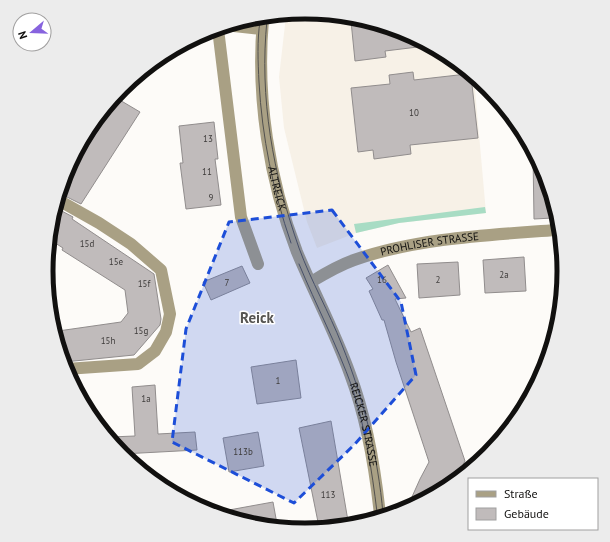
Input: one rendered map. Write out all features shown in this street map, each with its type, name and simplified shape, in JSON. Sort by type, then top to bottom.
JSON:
[{"type":"street","name":"ALTREICK","points":[[250,25],[262,25],[261,54],[263,103],[276,182],[297,251],[335,337]]},
{"type":"street","points":[[219,34],[240,217],[258,264]]},
{"type":"street","points":[[63,203],[99,223],[131,244],[161,270],[170,314],[166,332],[155,351],[138,364],[73,369]]},
{"type":"street","name":"PROHLISER STRASSE","points":[[311,282],[353,260],[403,246],[495,234],[554,230]]},
{"type":"street","name":"REICKER STRASSE","points":[[335,337],[350,375],[368,433],[374,462],[380,512]]},
{"type":"highlighted area","points":[[332,210],[401,302],[416,375],[355,444],[294,503],[172,442],[186,329],[229,222]]},
{"type":"shaded area","points":[[305,19],[338,21],[386,32],[416,45],[445,61],[475,85],[486,213],[399,223],[356,233],[317,248],[307,222],[284,128],[279,77],[286,20]]},
{"type":"green space","points":[[485,207],[486,213],[399,223],[356,233],[354,224]]},
{"type":"building","points":[[351,23],[386,32],[419,47],[385,51],[386,57],[355,61]]},
{"type":"building","points":[[413,72],[414,80],[462,75],[472,83],[478,138],[410,145],[411,154],[374,159],[373,150],[358,152],[351,88],[390,84],[389,75]]},
{"type":"building","points":[[120,100],[140,112],[81,204],[65,196],[81,156],[108,114]]},
{"type":"building","points":[[214,122],[218,159],[215,159],[221,205],[186,209],[180,163],[183,163],[179,126]]},
{"type":"building","points":[[533,165],[544,190],[551,218],[534,219]]},
{"type":"building","points":[[61,211],[73,217],[72,219],[154,274],[161,319],[160,325],[134,355],[70,361],[61,331],[121,322],[128,313],[125,290],[62,250],[63,248],[55,243]]},
{"type":"building","points":[[524,257],[526,291],[485,293],[483,260]]},
{"type":"building","points":[[458,262],[460,295],[419,298],[417,264]]},
{"type":"building","points":[[388,265],[406,298],[395,299],[411,332],[420,328],[465,461],[461,468],[445,481],[411,499],[429,462],[396,362],[384,320],[382,320],[369,291],[373,289],[366,278]]},
{"type":"building","points":[[242,266],[250,283],[211,300],[203,282]]},
{"type":"building","points":[[296,360],[301,398],[257,404],[251,367]]},
{"type":"building","points":[[155,385],[158,434],[195,432],[197,450],[132,453],[127,449],[116,437],[135,436],[132,387]]},
{"type":"building","points":[[331,421],[348,519],[318,522],[299,428]]},
{"type":"building","points":[[258,432],[264,466],[229,472],[223,438]]},
{"type":"building","points":[[273,502],[277,521],[256,518],[226,511]]},
{"type":"tram line","points":[[267,22],[265,78],[270,136],[275,164],[299,248],[337,333],[357,386],[374,450],[383,511]]},
{"type":"tram line","points":[[260,23],[258,59],[260,103],[269,164],[291,243]]},
{"type":"tram line","points":[[299,264],[340,356],[357,402],[368,449],[377,512]]},
{"type":"district","name":"Reick","points":[[257,318]]}]
